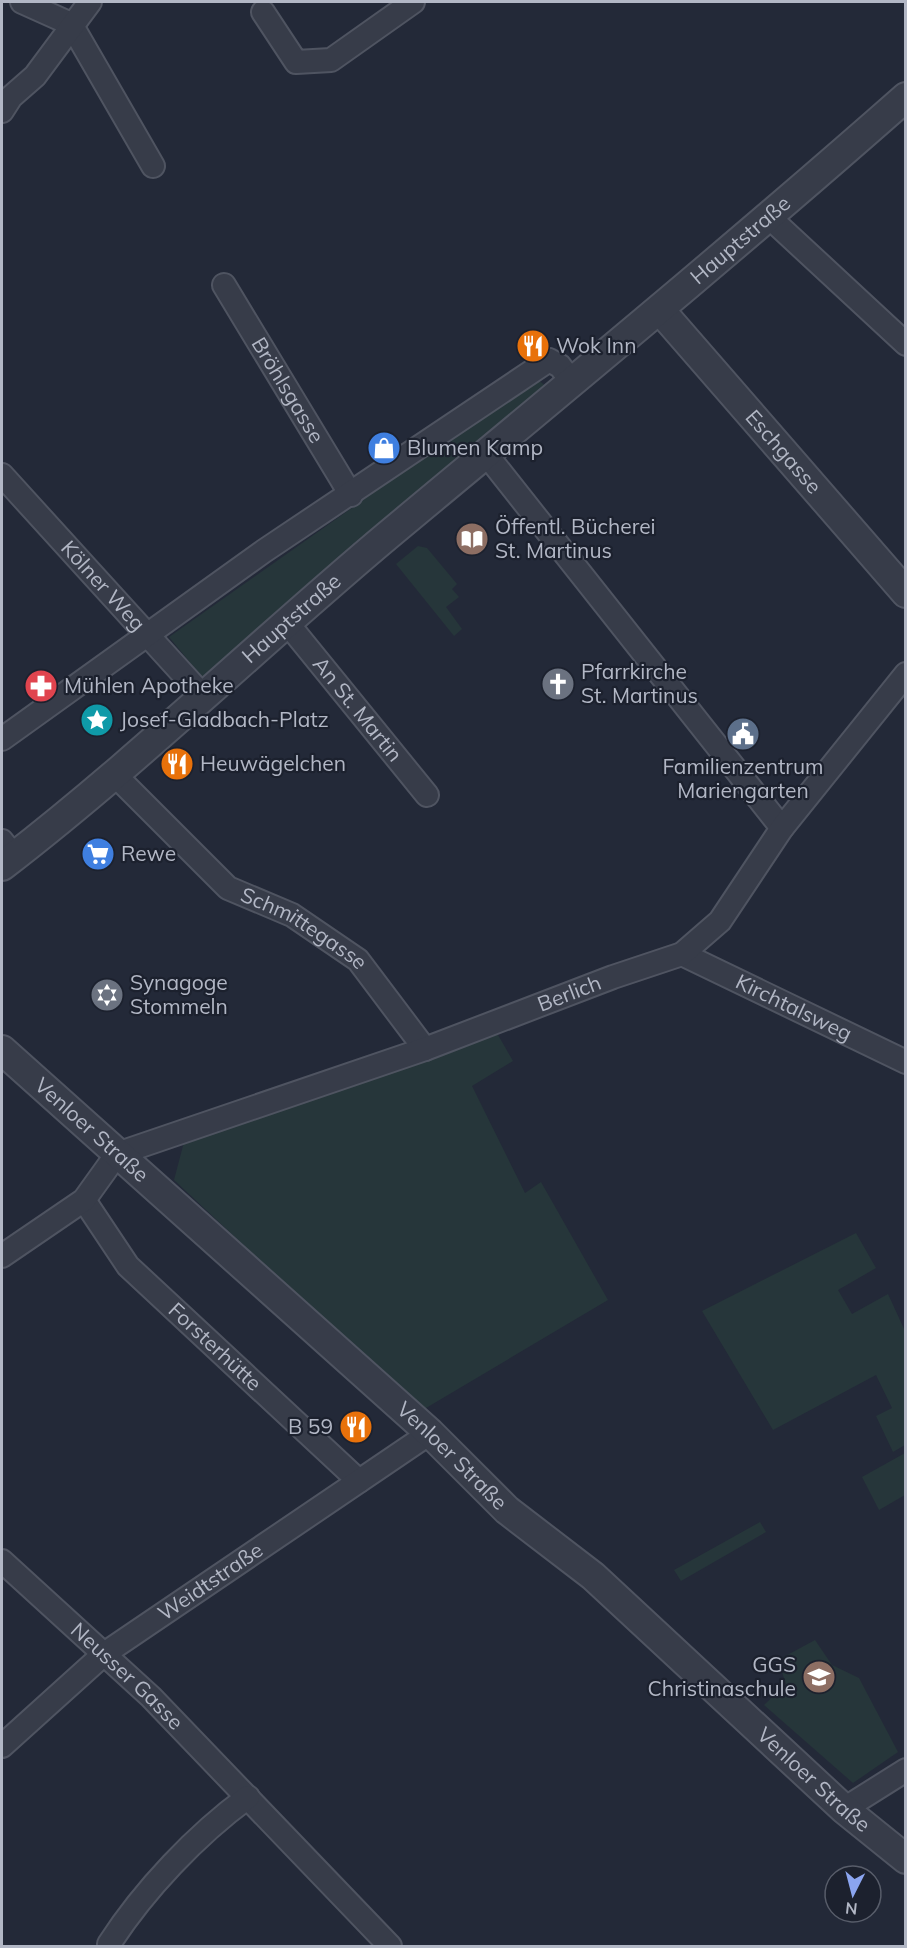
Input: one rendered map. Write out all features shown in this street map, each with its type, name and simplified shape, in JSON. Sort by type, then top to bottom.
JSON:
[{"type":"street","points":[[22,2],[71,24],[153,166]]},
{"type":"street","points":[[2,111],[11,98],[35,76],[71,24],[90,2]]},
{"type":"street","points":[[263,12],[296,62],[308,62],[331,60],[413,2]]},
{"type":"street","name":"Hauptstraße","points":[[6,854],[115,775],[203,696],[486,454],[660,310],[906,97]]},
{"type":"street","points":[[769,217],[906,344]]},
{"type":"street","name":"Bröhlsgasse","points":[[224,285],[351,495]]},
{"type":"street","name":"Eschgasse","points":[[660,310],[906,593]]},
{"type":"street","points":[[2,739],[264,551],[351,495],[549,360],[560,366],[572,382]]},
{"type":"street","points":[[486,454],[782,828]]},
{"type":"street","name":"Kölner Weg","points":[[2,476],[148,633],[203,696]]},
{"type":"street","name":"An St. Martin","points":[[288,624],[427,795]]},
{"type":"street","name":"Berlich","points":[[117,1154],[425,1049],[613,977],[682,954],[720,921],[782,828],[906,674]]},
{"type":"street","name":"Schmittegasse","points":[[115,775],[228,888],[292,915],[358,960],[425,1049]]},
{"type":"street","name":"Kirchtalsweg","points":[[682,954],[906,1062]]},
{"type":"street","name":"Venloer Straße","points":[[2,1050],[430,1433],[507,1510],[592,1576],[844,1809],[906,1858]]},
{"type":"street","points":[[2,1256],[84,1200],[117,1154]]},
{"type":"street","name":"Forsterhütte","points":[[84,1200],[128,1266],[359,1481]]},
{"type":"street","name":"Weidtstraße","points":[[2,1746],[104,1654],[430,1433]]},
{"type":"street","name":"Neusser Gasse","points":[[2,1560],[151,1697],[390,1947]]},
{"type":"street","points":[[844,1809],[906,1770]]},
{"type":"street","points":[[109,1944],[132,1909],[222,1816],[248,1797]]},
{"type":"shaded area","points":[[536,378],[549,389],[202,677],[169,637]]},
{"type":"shaded area","points":[[418,546],[427,548],[457,584],[452,589],[459,597],[446,607],[462,629],[454,636],[396,564]]},
{"type":"shaded area","points":[[494,1028],[513,1061],[472,1086],[525,1193],[541,1182],[608,1300],[421,1411],[174,1180],[184,1142]]},
{"type":"shaded area","points":[[856,1233],[876,1268],[838,1290],[852,1314],[888,1294],[905,1331],[905,1445],[893,1452],[876,1416],[892,1408],[876,1375],[773,1430],[702,1311]]},
{"type":"shaded area","points":[[905,1453],[905,1495],[879,1510],[862,1477]]},
{"type":"shaded area","points":[[760,1522],[766,1532],[681,1581],[674,1570]]},
{"type":"shaded area","points":[[815,1640],[832,1665],[859,1678],[898,1752],[853,1783],[764,1705],[786,1684],[778,1660]]},
{"type":"place","name":"Wok Inn","points":[[533,346]]},
{"type":"place","name":"Blumen Kamp","points":[[384,448]]},
{"type":"place","name":"Öffentl. Bücherei St. Martinus","points":[[472,539]]},
{"type":"place","name":"Pfarrkirche St. Martinus","points":[[558,684]]},
{"type":"place","name":"Mühlen Apotheke","points":[[41,686]]},
{"type":"place","name":"Josef-Gladbach-Platz","points":[[97,720]]},
{"type":"place","name":"Familienzentrum Mariengarten","points":[[743,734]]},
{"type":"place","name":"Heuwägelchen","points":[[177,764]]},
{"type":"place","name":"Rewe","points":[[98,854]]},
{"type":"place","name":"Synagoge Stommeln","points":[[107,995]]},
{"type":"place","name":"B 59","points":[[356,1427]]},
{"type":"place","name":"GGS Christinaschule","points":[[819,1677]]}]
